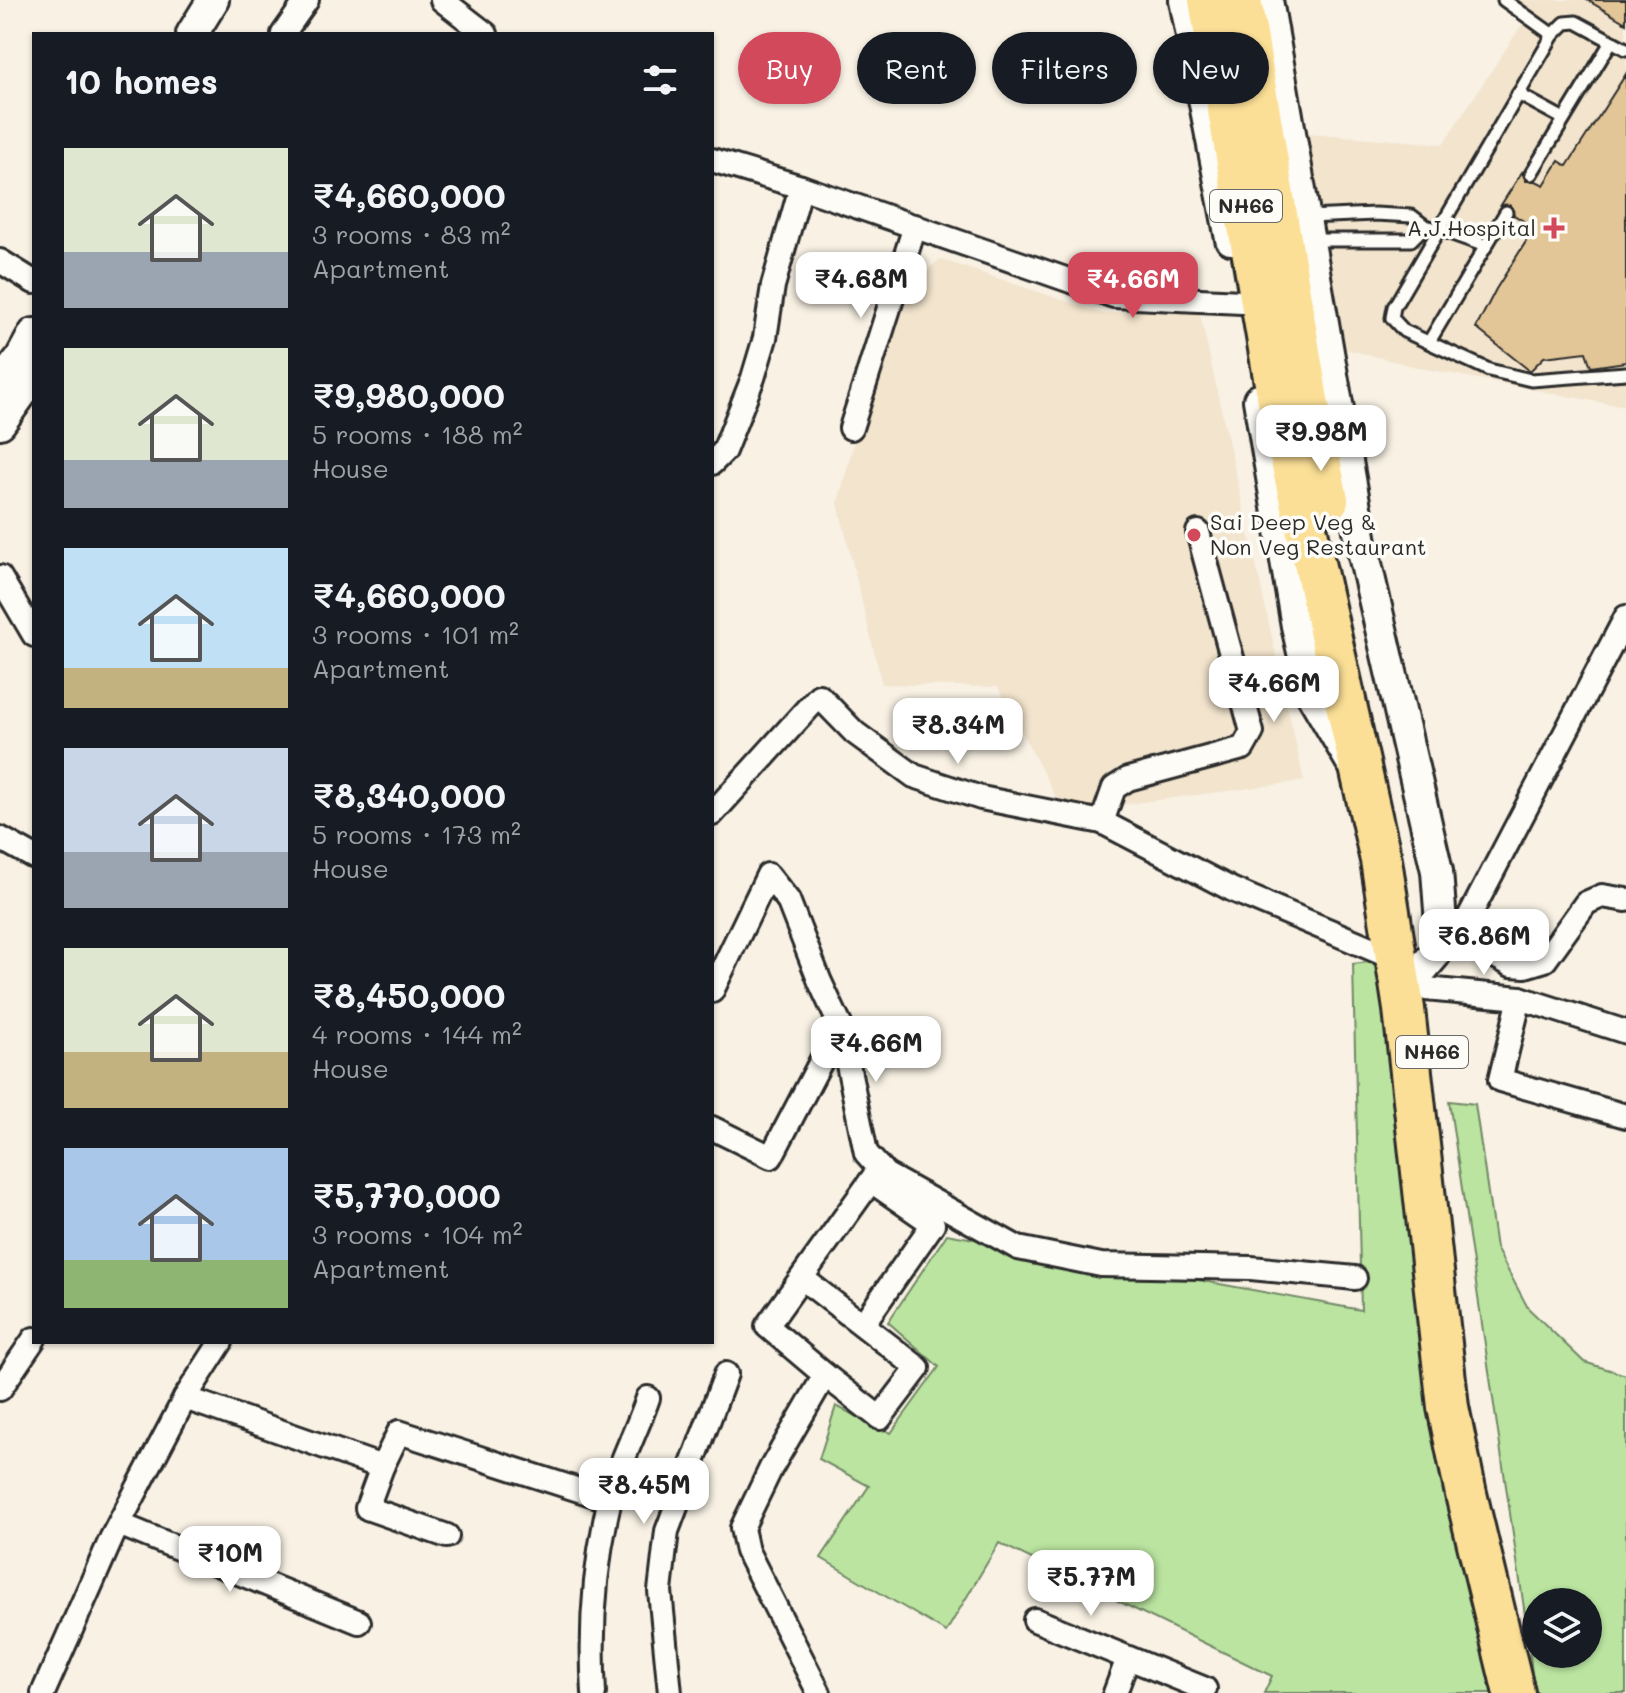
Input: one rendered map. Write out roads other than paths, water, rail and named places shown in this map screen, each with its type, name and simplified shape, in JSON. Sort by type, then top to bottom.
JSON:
[{"type":"highway","name":"NH66","points":[[1209,0],[1295,412],[1381,860],[1429,958]]},
{"type":"highway","name":"NH66","points":[[1241,0],[1295,412],[1429,958],[1449,1226],[1474,1405],[1490,1489],[1543,1693]]},
{"type":"highway","name":"NH66","points":[[1429,958],[1404,1009],[1448,1407],[1514,1693]]},
{"type":"street","points":[[193,32],[213,0]]},
{"type":"street","points":[[217,32],[235,0]]},
{"type":"street","points":[[284,32],[307,0]]},
{"type":"street","points":[[442,0],[483,32]]},
{"type":"street","points":[[1185,0],[1242,302],[1297,626],[1313,696],[1364,784]]},
{"type":"street","points":[[1267,0],[1361,542],[1437,871],[1429,958]]},
{"type":"street","points":[[714,161],[801,187],[1114,296],[1242,302]]},
{"type":"street","points":[[714,461],[724,451],[753,378],[765,338],[773,286],[801,187]]},
{"type":"street","points":[[851,428],[915,226]]},
{"type":"street","points":[[0,261],[32,281]]},
{"type":"street","points":[[0,385],[32,338]]},
{"type":"street","points":[[0,423],[32,379]]},
{"type":"street","points":[[1102,822],[1114,788],[1128,779],[1243,748],[1252,732],[1198,532]]},
{"type":"street","points":[[0,577],[32,632]]},
{"type":"street","points":[[1429,958],[1626,617]]},
{"type":"street","points":[[714,812],[819,696],[855,733],[914,776],[981,798],[1102,822],[1233,890],[1429,958],[1520,998],[1626,1032]]},
{"type":"street","points":[[0,838],[32,856]]},
{"type":"street","points":[[714,987],[768,875],[788,900],[840,1025],[866,1153],[876,1175],[933,1224],[863,1324]]},
{"type":"street","points":[[1429,958],[1525,966],[1545,960],[1586,903],[1602,896],[1626,900]]},
{"type":"street","points":[[1520,998],[1500,1080],[1626,1116]]},
{"type":"street","points":[[714,1129],[771,1157],[840,1025]]},
{"type":"street","points":[[802,1278],[918,1368],[880,1418],[767,1326],[876,1175],[885,1174],[1018,1248],[1101,1265],[1251,1268],[1355,1278]]},
{"type":"street","points":[[0,1389],[32,1342]]},
{"type":"street","points":[[43,1693],[119,1524],[185,1398],[220,1344]]},
{"type":"street","points":[[670,1693],[660,1591],[667,1531],[726,1374]]},
{"type":"street","points":[[819,1693],[747,1551],[742,1528],[771,1468],[825,1375]]},
{"type":"street","points":[[185,1398],[382,1467]]},
{"type":"street","points":[[594,1693],[590,1641],[610,1500],[648,1398]]},
{"type":"street","points":[[447,1536],[367,1508],[399,1432],[610,1500]]},
{"type":"street","points":[[119,1524],[359,1622]]},
{"type":"street","points":[[1035,1620],[1205,1689]]},
{"type":"street","points":[[1115,1693],[1128,1658]]},
{"type":"lane","points":[[1504,0],[1553,35]]},
{"type":"lane","points":[[1626,49],[1576,22],[1565,23],[1553,35],[1438,229],[1394,307],[1392,318],[1404,331],[1489,370],[1531,380],[1626,373]]},
{"type":"lane","points":[[1531,174],[1611,42]]},
{"type":"lane","points":[[1518,94],[1564,119]]},
{"type":"lane","points":[[1429,342],[1506,212]]},
{"type":"lane","points":[[1305,229],[1375,214],[1412,216],[1425,226],[1486,246]]},
{"type":"lane","points":[[1305,229],[1411,240],[1425,226]]},
{"type":"place","name":"A.J.Hospital","points":[[1554,228]]},
{"type":"place","name":"Sai Deep Veg & Non Veg Restaurant","points":[[1194,535]]}]
